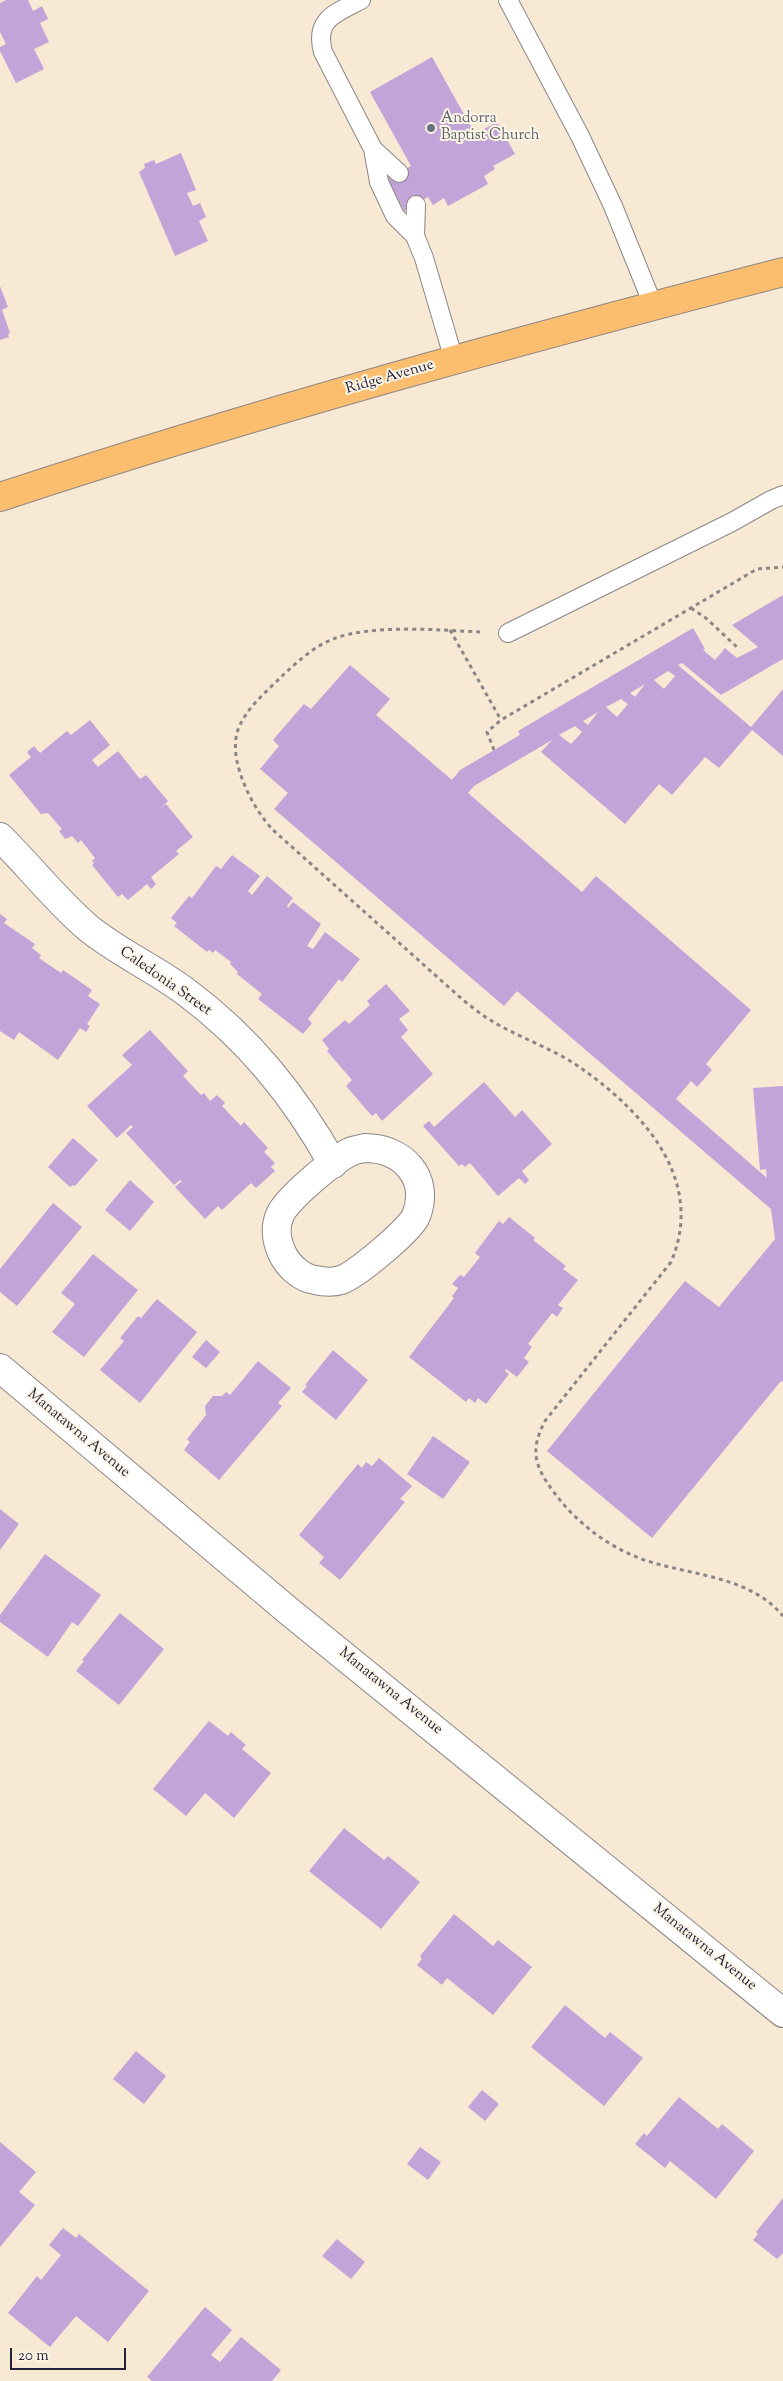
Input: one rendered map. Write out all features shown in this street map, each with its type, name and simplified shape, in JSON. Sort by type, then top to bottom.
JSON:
[{"type":"main road","name":"Ridge Avenue","points":[[0,497],[81,470],[454,360],[783,272]]},
{"type":"street","name":"Caledonia Street","points":[[0,837],[87,927],[186,992],[246,1045],[309,1120],[333,1164]]},
{"type":"street","points":[[365,1148],[381,1148],[395,1153],[407,1163],[415,1175],[420,1189],[415,1217],[407,1229],[353,1273],[342,1280],[328,1282],[312,1280],[296,1272],[285,1259],[279,1246],[277,1230],[279,1215],[287,1202],[333,1164],[350,1152],[365,1148]]},
{"type":"street","name":"Manatawna Avenue","points":[[0,1368],[291,1613],[783,2013]]},
{"type":"lane","points":[[361,0],[334,15],[322,27],[319,38],[323,52],[373,149],[379,182],[395,216],[415,236],[424,258],[454,360]]},
{"type":"lane","points":[[508,0],[580,136],[613,206],[653,306]]},
{"type":"lane","points":[[373,149],[399,173]]},
{"type":"lane","points":[[415,236],[416,205]]},
{"type":"lane","points":[[508,634],[783,495]]},
{"type":"path","points":[[494,750],[487,732],[501,720],[757,569],[783,567]]},
{"type":"path","points":[[691,608],[707,619],[739,650]]},
{"type":"path","points":[[508,634],[450,630],[356,633],[333,639],[310,652],[262,696],[244,720],[237,734],[238,764],[255,809],[273,830],[463,1000],[486,1018],[581,1069],[630,1108],[654,1136],[668,1158],[676,1179],[680,1199],[681,1225],[678,1244],[671,1262],[545,1421],[536,1437],[534,1449],[537,1461],[543,1477],[560,1500],[582,1524],[618,1549],[640,1558],[751,1590],[783,1616]]},
{"type":"path","points":[[450,630],[501,720]]},
{"type":"building","points":[[6,0],[28,0],[33,11],[42,6],[48,19],[40,23],[49,42],[34,49],[44,69],[16,83],[0,51],[0,47],[6,44],[0,32],[0,3]]},
{"type":"building","name":"Andorra Baptist Church","points":[[432,57],[475,134],[497,122],[515,154],[493,166],[495,169],[484,176],[488,184],[448,206],[444,198],[433,205],[428,197],[404,211],[387,179],[411,166],[370,92]]},
{"type":"building","points":[[181,153],[196,190],[187,193],[193,206],[200,203],[206,217],[199,221],[208,241],[175,256],[139,172],[145,168],[144,164],[154,160],[156,164]]},
{"type":"building","points":[[0,286],[8,307],[2,310],[10,333],[8,334],[9,337],[0,340]]},
{"type":"building","points":[[783,595],[783,659],[721,695],[682,663],[678,665],[751,727],[783,689],[783,756],[752,730],[719,768],[705,757],[672,795],[659,784],[625,824],[541,752],[552,740],[474,786],[468,793],[582,892],[596,876],[751,1010],[706,1064],[712,1070],[697,1087],[691,1081],[676,1099],[767,1178],[766,1169],[760,1170],[753,1088],[783,1086],[783,1382],[781,1381],[652,1538],[547,1451],[685,1281],[719,1307],[775,1239],[771,1209],[517,991],[504,1006],[274,809],[288,793],[260,769],[279,746],[273,740],[304,704],[311,709],[350,665],[390,699],[376,715],[452,780],[460,770],[520,735],[518,731],[693,628],[705,649],[703,650],[715,660],[725,648],[737,658],[758,647],[732,625]],"holes":[[[668,671],[675,676],[664,689],[654,680]],[[645,684],[635,697],[630,693]],[[621,699],[628,704],[617,717],[606,707]],[[598,712],[588,725],[583,721]],[[575,726],[582,732],[571,744],[559,735]]]},
{"type":"building","points":[[90,720],[110,745],[92,760],[98,767],[118,751],[140,779],[146,775],[168,801],[157,812],[166,804],[193,837],[176,851],[179,854],[151,877],[156,884],[151,889],[147,884],[128,900],[122,894],[118,897],[92,865],[94,863],[92,861],[95,858],[81,840],[78,843],[72,836],[65,839],[59,831],[62,829],[48,813],[41,814],[9,775],[31,757],[27,752],[34,746],[40,753],[67,731],[71,735]]},
{"type":"building","points":[[232,855],[260,876],[248,891],[252,895],[267,876],[293,898],[287,906],[288,908],[293,902],[321,924],[307,946],[313,949],[325,932],[360,959],[342,982],[339,979],[308,1019],[312,1023],[303,1034],[258,999],[262,994],[237,974],[238,972],[230,964],[231,962],[215,950],[213,953],[209,950],[207,952],[174,926],[177,923],[171,918],[189,896],[192,898],[216,866],[221,869]]},
{"type":"building","points":[[0,914],[7,919],[4,923],[35,944],[32,948],[41,955],[39,958],[61,973],[63,970],[92,990],[88,996],[100,1004],[87,1024],[90,1026],[86,1032],[80,1028],[58,1060],[19,1032],[14,1040],[0,1031]]},
{"type":"building","points":[[386,984],[410,1011],[399,1019],[408,1030],[401,1037],[433,1074],[382,1121],[376,1113],[372,1116],[346,1086],[352,1080],[327,1051],[329,1049],[322,1040],[345,1020],[349,1024],[370,1005],[367,1001]]},
{"type":"building","points":[[150,1030],[188,1071],[183,1076],[201,1095],[204,1093],[210,1101],[217,1095],[225,1103],[222,1106],[241,1126],[244,1122],[268,1148],[264,1152],[275,1163],[271,1167],[275,1171],[256,1188],[251,1183],[222,1210],[218,1206],[205,1219],[175,1187],[182,1181],[180,1180],[174,1185],[126,1133],[133,1127],[131,1125],[117,1138],[87,1106],[132,1065],[122,1055]]},
{"type":"building","points":[[484,1082],[515,1117],[522,1110],[552,1144],[522,1171],[529,1180],[525,1184],[519,1178],[498,1196],[470,1163],[465,1167],[462,1164],[459,1166],[423,1126],[429,1121],[434,1127]]},
{"type":"building","points":[[73,1138],[98,1160],[75,1186],[70,1187],[48,1167]]},
{"type":"building","points":[[130,1180],[154,1202],[130,1231],[105,1210]]},
{"type":"building","points":[[53,1203],[82,1227],[17,1306],[0,1292],[0,1269]]},
{"type":"building","points":[[509,1217],[535,1238],[533,1240],[566,1266],[563,1269],[578,1280],[558,1305],[563,1308],[557,1317],[552,1313],[528,1344],[532,1347],[524,1358],[529,1362],[517,1377],[506,1369],[505,1371],[509,1374],[486,1404],[478,1398],[475,1403],[469,1398],[466,1402],[409,1357],[454,1298],[452,1296],[458,1288],[452,1284],[460,1275],[464,1277],[480,1257],[475,1253],[499,1221],[503,1224]]},
{"type":"building","points":[[93,1254],[138,1290],[84,1357],[52,1332],[75,1304],[61,1293]]},
{"type":"building","points":[[157,1299],[197,1332],[140,1403],[100,1370],[124,1341],[120,1338],[138,1316],[141,1318]]},
{"type":"building","points":[[206,1340],[220,1352],[206,1368],[192,1357]]},
{"type":"building","points":[[333,1350],[368,1380],[336,1420],[302,1392],[307,1386],[305,1385]]},
{"type":"building","points":[[258,1361],[291,1388],[278,1403],[282,1406],[219,1480],[184,1450],[190,1442],[187,1439],[206,1415],[205,1406],[213,1396],[222,1396],[226,1392],[230,1395]]},
{"type":"building","points":[[433,1436],[470,1462],[443,1499],[407,1474]]},
{"type":"building","points":[[379,1458],[412,1486],[400,1499],[405,1502],[340,1580],[319,1563],[324,1557],[299,1535],[358,1464],[362,1468],[366,1462],[372,1466]]},
{"type":"building","points":[[0,1509],[19,1524],[0,1550]]},
{"type":"building","points":[[45,1554],[101,1595],[78,1626],[72,1622],[48,1657],[0,1622],[0,1615]]},
{"type":"building","points":[[120,1613],[164,1649],[119,1705],[76,1671],[84,1661],[82,1660]]},
{"type":"building","points":[[209,1721],[228,1736],[231,1732],[246,1745],[242,1749],[271,1773],[234,1818],[205,1793],[186,1816],[153,1789]]},
{"type":"building","points":[[344,1828],[384,1860],[388,1856],[420,1882],[381,1929],[309,1871]]},
{"type":"building","points":[[454,1914],[493,1946],[498,1940],[532,1967],[493,2015],[447,1978],[442,1985],[417,1965],[422,1959],[420,1956]]},
{"type":"building","points":[[565,2005],[605,2038],[610,2032],[643,2058],[604,2106],[531,2047]]},
{"type":"building","points":[[136,2051],[166,2076],[144,2104],[113,2079]]},
{"type":"building","points":[[482,2090],[499,2104],[485,2121],[468,2107]]},
{"type":"building","points":[[679,2097],[718,2129],[722,2124],[754,2151],[716,2199],[670,2161],[665,2168],[635,2144],[644,2133],[647,2136]]},
{"type":"building","points":[[0,2142],[36,2172],[19,2192],[35,2205],[0,2247]]},
{"type":"building","points":[[420,2147],[441,2162],[428,2180],[407,2164]]},
{"type":"building","points":[[783,2198],[783,2253],[777,2259],[753,2240],[758,2234],[756,2232]]},
{"type":"building","points":[[63,2228],[76,2238],[79,2234],[149,2291],[108,2342],[76,2316],[50,2347],[8,2313],[37,2276],[41,2280],[61,2255],[49,2245]]},
{"type":"building","points":[[337,2239],[365,2262],[351,2279],[322,2256]]},
{"type":"building","points":[[205,2307],[232,2330],[211,2355],[220,2362],[241,2337],[281,2370],[272,2381],[152,2381],[147,2377]]},
{"type":"place","name":"Andorra Baptist Church","points":[[431,128]]}]
